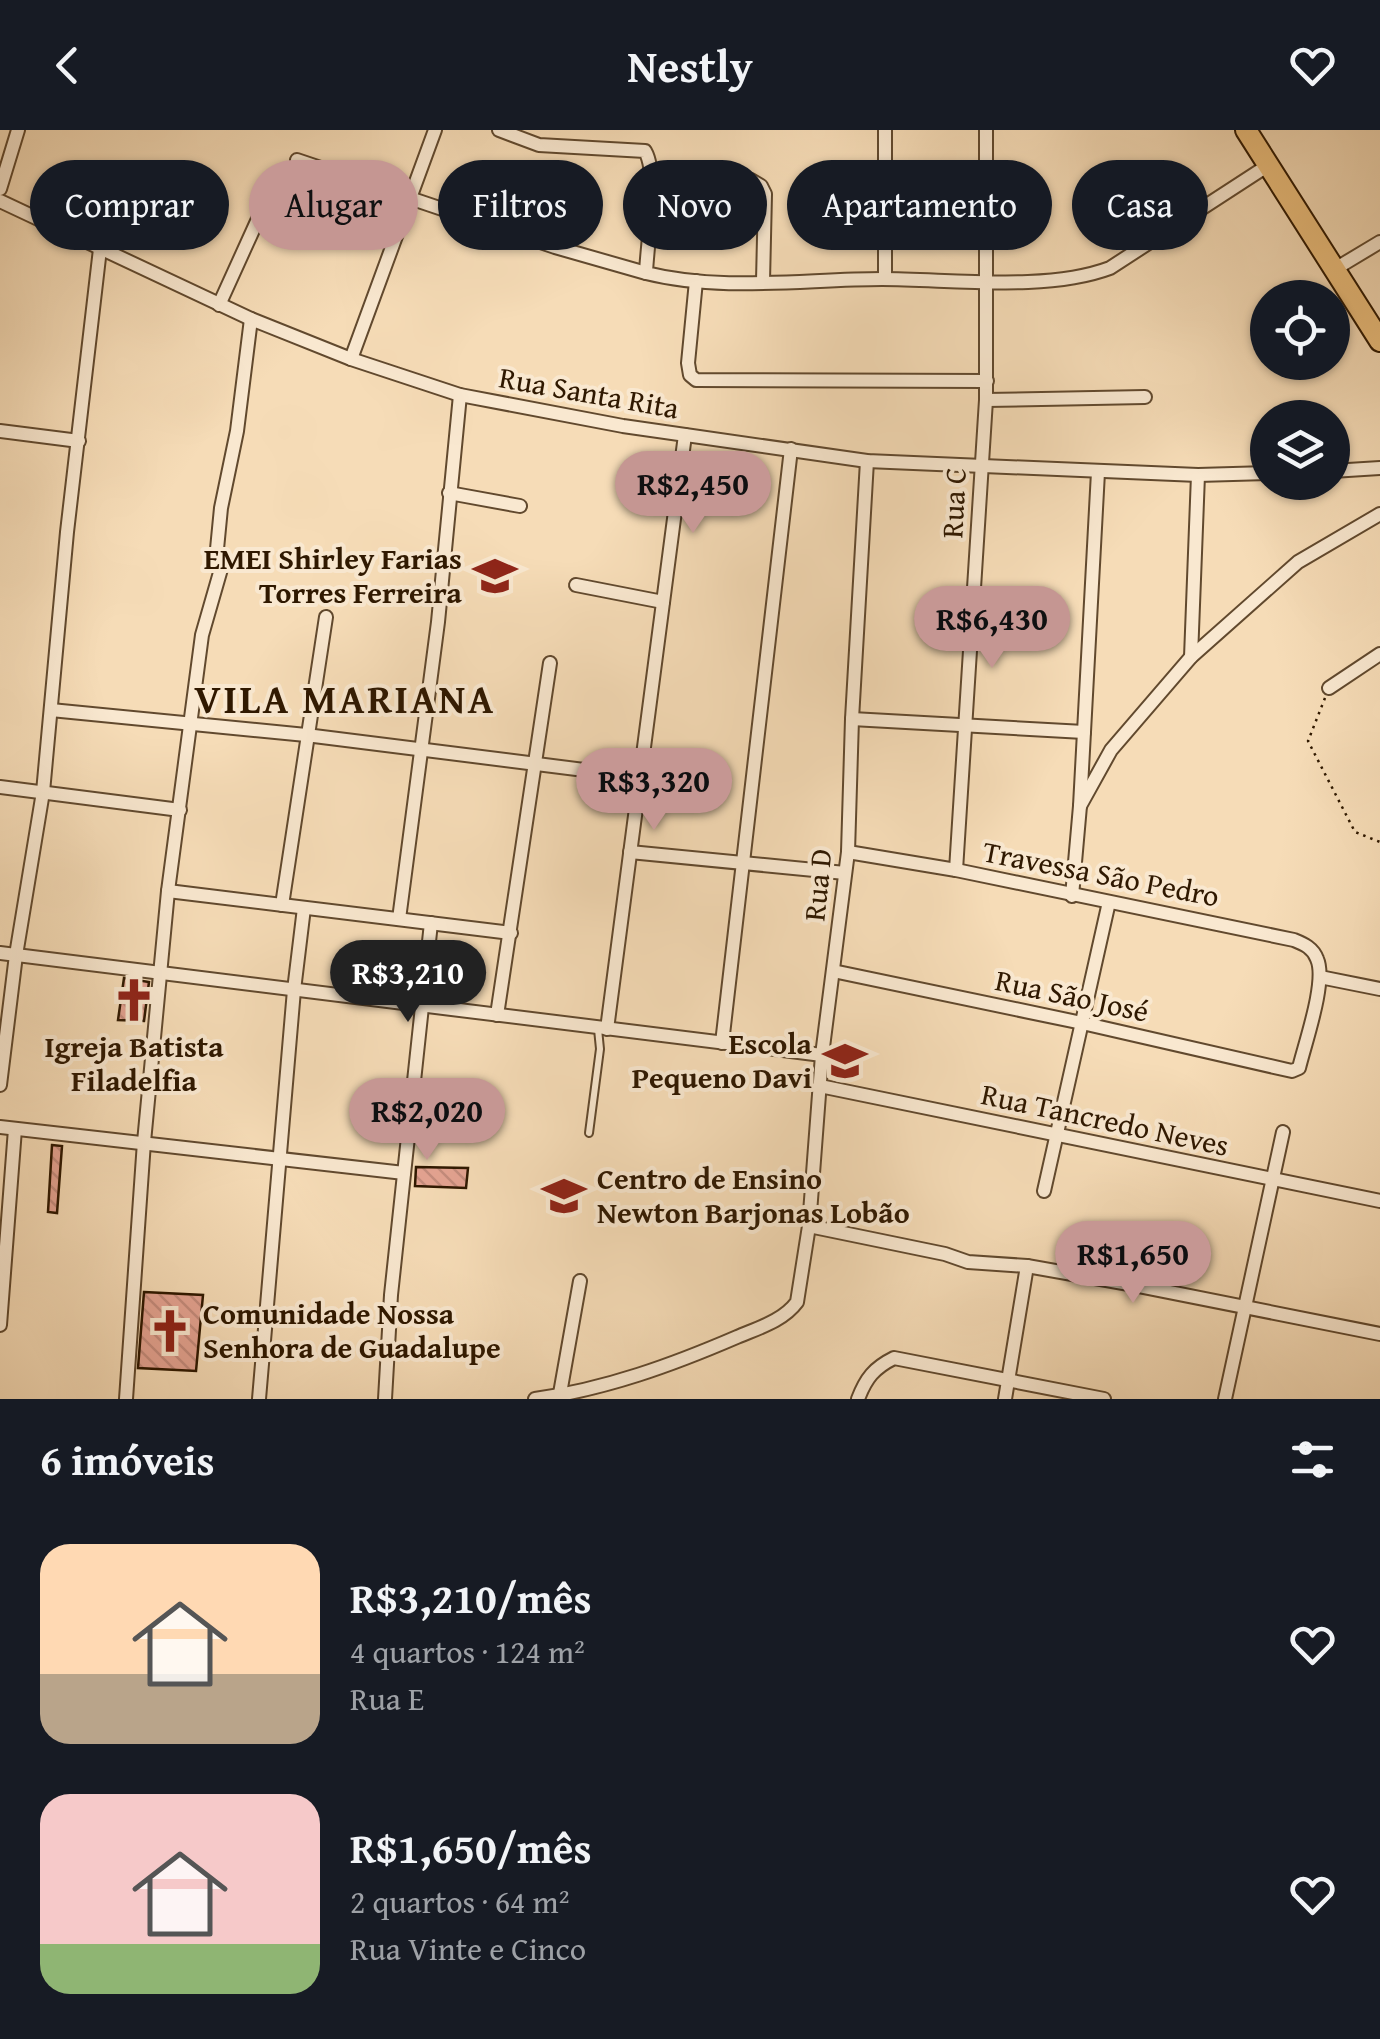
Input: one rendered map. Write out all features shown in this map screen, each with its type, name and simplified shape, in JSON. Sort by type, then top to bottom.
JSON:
[{"type":"main road","points":[[1253,133],[1266,166],[1380,341]]},
{"type":"street","points":[[0,189],[18,130]]},
{"type":"street","points":[[418,178],[436,130]]},
{"type":"street","points":[[499,130],[539,145],[644,151],[649,160]]},
{"type":"street","points":[[885,130],[885,279]]},
{"type":"street","name":"Rua C","points":[[956,870],[987,381],[985,134]]},
{"type":"street","points":[[418,202],[646,274],[696,282],[985,282],[1086,277],[1110,268],[1266,166]]},
{"type":"street","name":"Rua Santa Rita","points":[[0,201],[30,215]]},
{"type":"street","points":[[219,305],[249,239]]},
{"type":"street","points":[[1335,269],[1380,242]]},
{"type":"street","points":[[0,1085],[43,792],[61,588],[100,250]]},
{"type":"street","name":"Rua Santa Rita","points":[[102,250],[251,319],[460,395],[685,435],[867,461],[1098,472],[1250,474]]},
{"type":"street","points":[[352,358],[391,250]]},
{"type":"street","points":[[646,274],[647,250]]},
{"type":"street","points":[[763,250],[763,281]]},
{"type":"street","points":[[696,282],[688,370],[696,380],[987,381]]},
{"type":"street","points":[[126,1399],[144,1142],[168,892],[204,621],[221,569],[217,549],[220,520],[237,431],[251,319]]},
{"type":"street","points":[[399,919],[438,622],[460,395]]},
{"type":"street","points":[[986,400],[1145,396]]},
{"type":"street","points":[[0,430],[79,441]]},
{"type":"street","points":[[603,1028],[685,435]]},
{"type":"street","points":[[722,1043],[790,449]]},
{"type":"street","name":"Rua D","points":[[560,1397],[671,1365],[778,1319],[790,1311],[798,1298],[809,1226],[822,1056],[848,852],[867,461]]},
{"type":"street","points":[[1350,470],[1380,468]]},
{"type":"street","points":[[1072,896],[1098,472]]},
{"type":"street","points":[[1191,657],[1198,475]]},
{"type":"street","points":[[449,493],[520,506]]},
{"type":"street","points":[[1080,806],[1111,750],[1191,657],[1298,562],[1380,514]]},
{"type":"street","points":[[576,585],[662,602]]},
{"type":"street","points":[[282,905],[326,617]]},
{"type":"street","points":[[1330,688],[1380,654]]},
{"type":"street","points":[[497,1015],[550,663]]},
{"type":"street","points":[[52,710],[640,777]]},
{"type":"street","points":[[852,719],[1084,732]]},
{"type":"street","points":[[0,787],[180,810]]},
{"type":"street","points":[[630,852],[845,873]]},
{"type":"street","name":"Travessa São Pedro","points":[[848,852],[956,870],[1294,940],[1313,952],[1319,962],[1320,978]]},
{"type":"street","points":[[168,892],[510,932]]},
{"type":"street","points":[[1044,1191],[1109,902]]},
{"type":"street","points":[[260,1399],[304,908]]},
{"type":"street","points":[[384,1399],[430,923]]},
{"type":"street","points":[[0,954],[822,1056]]},
{"type":"street","name":"Rua São José","points":[[833,971],[1292,1071],[1299,1068],[1320,978]]},
{"type":"street","points":[[1320,978],[1380,990]]},
{"type":"street","name":"Rua Tancredo Neves","points":[[820,1086],[1380,1201]]},
{"type":"street","points":[[0,1127],[404,1173]]},
{"type":"street","points":[[0,1325],[15,1129]]},
{"type":"street","points":[[1225,1399],[1283,1132]]},
{"type":"street","points":[[809,1226],[968,1262],[1028,1266],[1380,1334]]},
{"type":"street","points":[[1005,1399],[1028,1266]]},
{"type":"street","points":[[535,1399],[560,1397],[580,1282]]},
{"type":"street","points":[[858,1399],[873,1369],[894,1358],[1104,1399]]},
{"type":"lane","points":[[589,1133],[603,1028]]},
{"type":"path","points":[[1330,688],[1308,740],[1355,832],[1380,842]]},
{"type":"building","name":"Igreja Batista Filadelfia","points":[[124,978],[149,982],[144,1021],[118,1020]]},
{"type":"building","points":[[52,1145],[62,1146],[57,1213],[48,1212]]},
{"type":"building","points":[[416,1167],[468,1168],[466,1188],[415,1186]]},
{"type":"building","name":"Comunidade Nossa Senhora de Guadalupe","points":[[144,1292],[203,1295],[196,1371],[138,1368]]},
{"type":"place","name":"EMEI Shirley Farias Torres Ferreira","points":[[495,576]]},
{"type":"place","name":"Igreja Batista Filadelfia","points":[[134,1000]]},
{"type":"place","name":"Escola Pequeno Davi","points":[[845,1061]]},
{"type":"place","name":"Centro de Ensino Newton Barjonas Lobão","points":[[564,1196]]},
{"type":"place","name":"Comunidade Nossa Senhora de Guadalupe","points":[[170,1331]]},
{"type":"district","name":"VILA MARIANA","points":[[345,699]]}]
